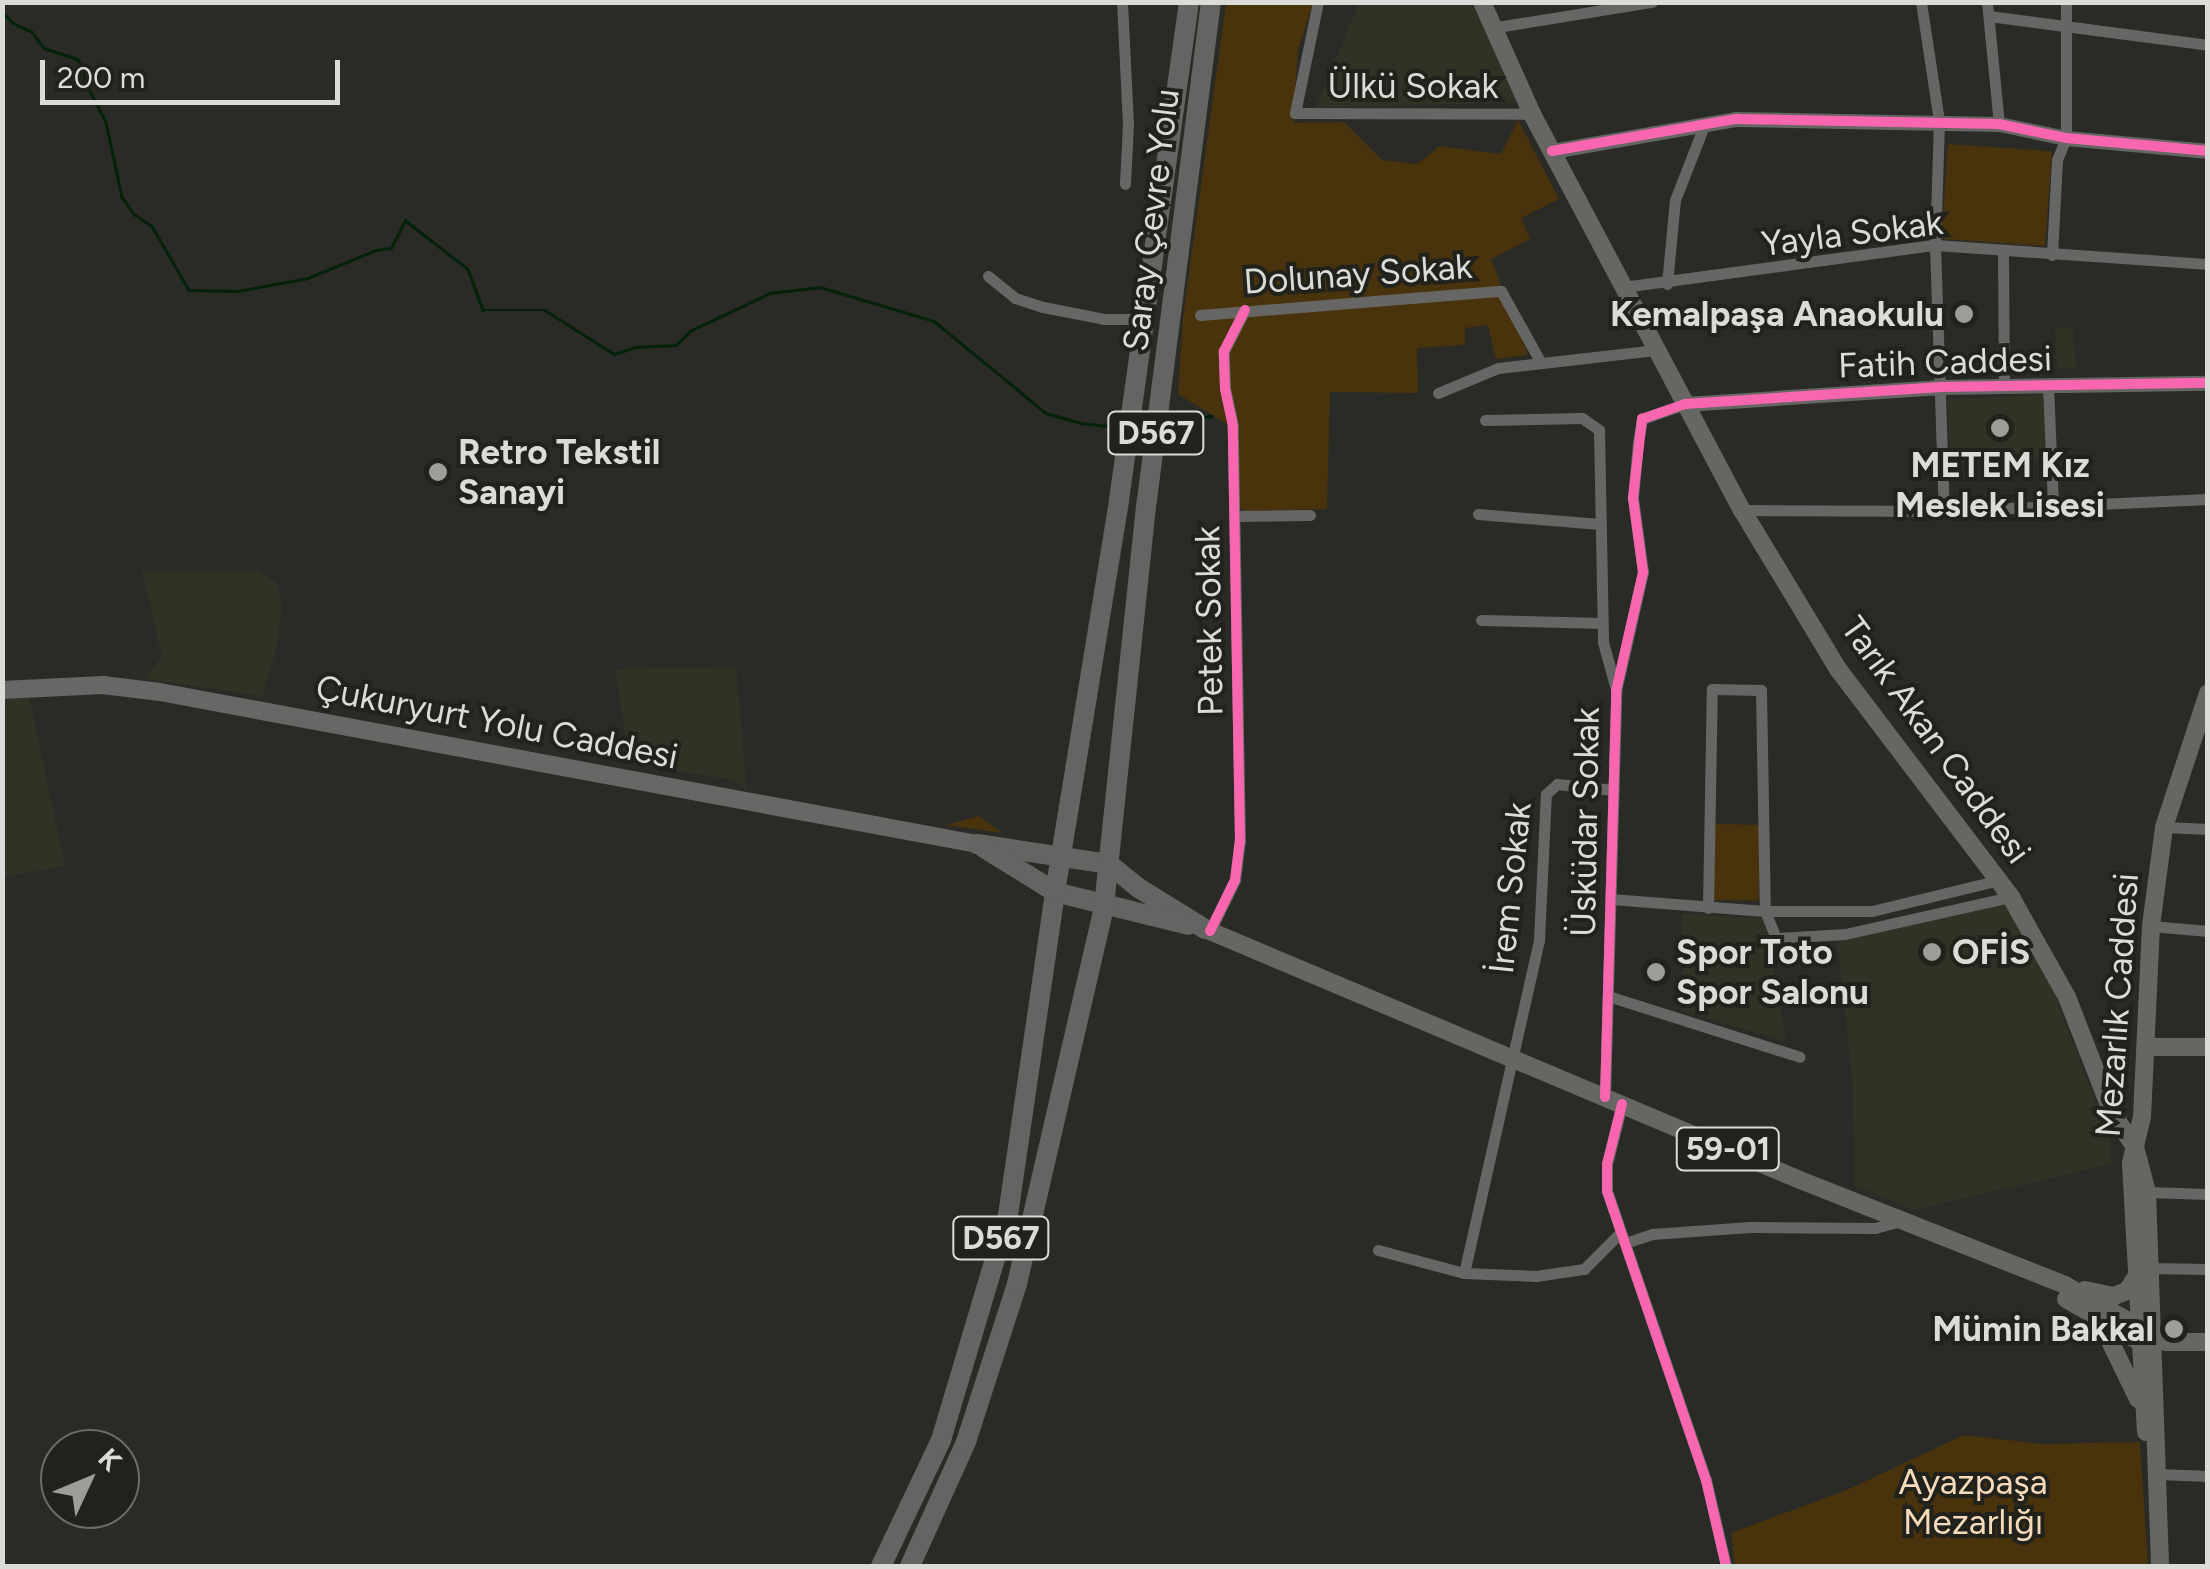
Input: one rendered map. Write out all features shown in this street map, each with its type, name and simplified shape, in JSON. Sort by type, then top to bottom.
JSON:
[{"type":"highway","name":"Saray Çevre Yolu","points":[[1062,854],[1145,318],[1189,2]]},
{"type":"highway","name":"Saray Çevre Yolu","points":[[1110,864],[1147,500],[1211,2]]},
{"type":"highway","points":[[977,844],[1110,864]]},
{"type":"highway","points":[[977,844],[1054,892],[1208,930]]},
{"type":"highway","name":"D567","points":[[881,1566],[941,1440],[1008,1215],[1062,854]]},
{"type":"highway","name":"D567","points":[[910,1566],[966,1442],[1017,1284],[1104,906],[1110,864]]},
{"type":"highway","name":"59-01","points":[[1110,864],[1137,887],[1208,930]]},
{"type":"main road","name":"Tarık Akan Caddesi","points":[[1482,2],[1532,114],[1742,510],[1838,669],[2011,897],[2067,997],[2118,1127],[2135,1147]]},
{"type":"main road","name":"Çukuryurt Yolu Caddesi","points":[[2,690],[103,685],[160,692],[977,844]]},
{"type":"main road","name":"Mezarlık Caddesi","points":[[2142,1273],[2147,1192],[2135,1147],[2149,1047],[2152,926],[2164,827],[2201,728],[2208,694]]},
{"type":"main road","name":"59-01","points":[[1208,930],[2065,1285],[2150,1339]]},
{"type":"main road","points":[[2149,1047],[2208,1047]]},
{"type":"main road","points":[[2135,1147],[2130,1177],[2150,1339],[2159,1474],[2158,1566]]},
{"type":"main road","points":[[2007,1264],[2076,1305],[2150,1339],[2208,1342]]},
{"type":"main road","points":[[2065,1285],[2114,1296],[2127,1290],[2142,1273]]},
{"type":"main road","points":[[2076,1305],[2109,1339],[2145,1418]]},
{"type":"main road","points":[[2150,1339],[2145,1418],[2158,1566]]},
{"type":"street","points":[[1122,2],[1128,124],[1124,184]]},
{"type":"street","name":"Ülkü Sokak","points":[[1318,2],[1294,113],[1532,114]]},
{"type":"street","points":[[1491,28],[1652,2]]},
{"type":"street","points":[[1921,2],[1938,122],[1934,244],[1944,511]]},
{"type":"street","points":[[2052,256],[2056,160],[2066,138],[2066,2]]},
{"type":"street","points":[[1999,124],[1988,9],[2065,28],[2208,45]]},
{"type":"street","points":[[1552,152],[1736,118],[1999,124],[2066,138],[2208,151]]},
{"type":"street","points":[[1668,284],[1675,200],[1705,123]]},
{"type":"street","name":"Yayla Sokak","points":[[1623,288],[1934,244],[2052,256],[2208,264]]},
{"type":"street","points":[[2002,252],[2004,386]]},
{"type":"street","points":[[988,276],[1016,298],[1043,307],[1104,319],[1145,318]]},
{"type":"street","name":"Dolunay Sokak","points":[[1200,315],[1501,292],[1540,361]]},
{"type":"street","name":"Petek Sokak","points":[[1208,930],[1235,880],[1240,842],[1233,426],[1225,388],[1224,351],[1244,310]]},
{"type":"street","points":[[1438,393],[1498,368],[1657,350]]},
{"type":"street","name":"Fatih Caddesi","points":[[1685,404],[1941,387],[2208,383]]},
{"type":"street","points":[[2048,385],[2053,506]]},
{"type":"street","name":"Üsküdar Sokak","points":[[1685,404],[1642,419],[1634,498],[1644,572],[1616,691],[1608,996],[1614,1101],[1607,1192],[1706,1480],[1726,1566]]},
{"type":"street","points":[[1484,420],[1582,418],[1598,430],[1602,623],[1616,691]]},
{"type":"street","points":[[1742,510],[1944,511],[2208,499]]},
{"type":"street","points":[[1234,516],[1310,514]]},
{"type":"street","points":[[1478,514],[1600,524]]},
{"type":"street","points":[[1482,620],[1602,623]]},
{"type":"street","points":[[1708,908],[1712,688],[1761,690],[1765,911],[1776,938],[1837,934],[2011,897]]},
{"type":"street","name":"İrem Sokak","points":[[1464,1272],[1539,940],[1546,794],[1557,784],[1614,790]]},
{"type":"street","points":[[2164,827],[2208,829]]},
{"type":"street","points":[[1611,899],[1765,911],[1872,911],[1999,880]]},
{"type":"street","points":[[1835,912],[1837,934]]},
{"type":"street","points":[[2152,926],[2208,931]]},
{"type":"street","points":[[1608,996],[1800,1057]]},
{"type":"street","points":[[2147,1192],[2208,1194]]},
{"type":"street","points":[[1378,1250],[1464,1272],[1536,1276],[1584,1269],[1623,1238],[1750,1226],[1875,1228],[1902,1220]]},
{"type":"street","points":[[2142,1273],[2208,1270]]},
{"type":"street","points":[[2159,1474],[2208,1476]]},
{"type":"shaded area","points":[[1359,2],[1472,3],[1518,102],[1316,108]]},
{"type":"shaded area","points":[[2055,327],[2073,328],[2076,369],[2057,368]]},
{"type":"shaded area","name":"METEM Kız Meslek Lisesi","points":[[2051,394],[2054,458],[1950,463],[1947,399]]},
{"type":"shaded area","points":[[142,571],[258,571],[276,583],[282,601],[278,641],[263,696],[146,679],[162,656]]},
{"type":"shaded area","points":[[736,667],[747,791],[735,780],[630,764],[615,669]]},
{"type":"shaded area","points":[[29,696],[65,866],[3,877],[3,699]]},
{"type":"shaded area","points":[[2006,904],[2054,993],[2110,1139],[2112,1164],[1913,1210],[1854,1185],[1853,1085],[1837,941]]},
{"type":"shaded area","points":[[1681,914],[1765,918],[1786,1041],[1684,1012]]},
{"type":"green space","points":[[1226,3],[1313,3],[1298,50],[1293,123],[1344,122],[1382,160],[1417,164],[1440,146],[1501,154],[1518,120],[1559,199],[1521,218],[1530,239],[1491,259],[1528,355],[1496,359],[1488,325],[1465,328],[1465,345],[1417,348],[1418,393],[1330,392],[1327,509],[1245,511],[1239,506],[1227,424],[1178,394],[1183,318]]},
{"type":"green space","points":[[1948,144],[2052,151],[2045,246],[1941,239]]},
{"type":"green space","points":[[979,816],[1002,833],[946,825]]},
{"type":"green space","points":[[1712,824],[1760,825],[1759,901],[1711,900]]},
{"type":"green space","name":"Ayazpaşa Mezarlığı","points":[[1964,1435],[2042,1444],[2140,1442],[2148,1566],[1735,1566],[1731,1533],[1847,1490]]},
{"type":"waterway","points":[[2,11],[13,23],[32,32],[44,48],[77,59],[84,68],[85,81],[106,122],[122,197],[134,214],[152,226],[189,290],[238,291],[308,278],[376,250],[391,248],[405,220],[468,269],[483,310],[545,310],[614,354],[636,347],[676,345],[690,331],[770,293],[820,287],[934,321],[1046,413],[1080,423],[1119,427]]},
{"type":"waterway","points":[[1169,420],[1212,416]]},
{"type":"cycle path","points":[[1552,151],[1736,119],[1999,124],[2066,138],[2208,151]]},
{"type":"cycle path","points":[[1210,931],[1235,880],[1240,842],[1233,426],[1225,388],[1224,351],[1245,310]]},
{"type":"cycle path","points":[[1605,1097],[1616,691],[1643,572],[1633,498],[1642,419],[1685,404],[1941,387],[2208,383]]},
{"type":"cycle path","points":[[1622,1104],[1607,1164],[1607,1191],[1706,1480],[1726,1566]]},
{"type":"place","name":"Kemalpaşa Anaokulu","points":[[1964,314]]},
{"type":"place","name":"METEM Kız Meslek Lisesi","points":[[2000,428]]},
{"type":"place","name":"Retro Tekstil Sanayi","points":[[438,472]]},
{"type":"place","name":"OFİS","points":[[1932,952]]},
{"type":"place","name":"Spor Toto Spor Salonu","points":[[1656,972]]},
{"type":"place","name":"Mümin Bakkal","points":[[2174,1329]]}]
